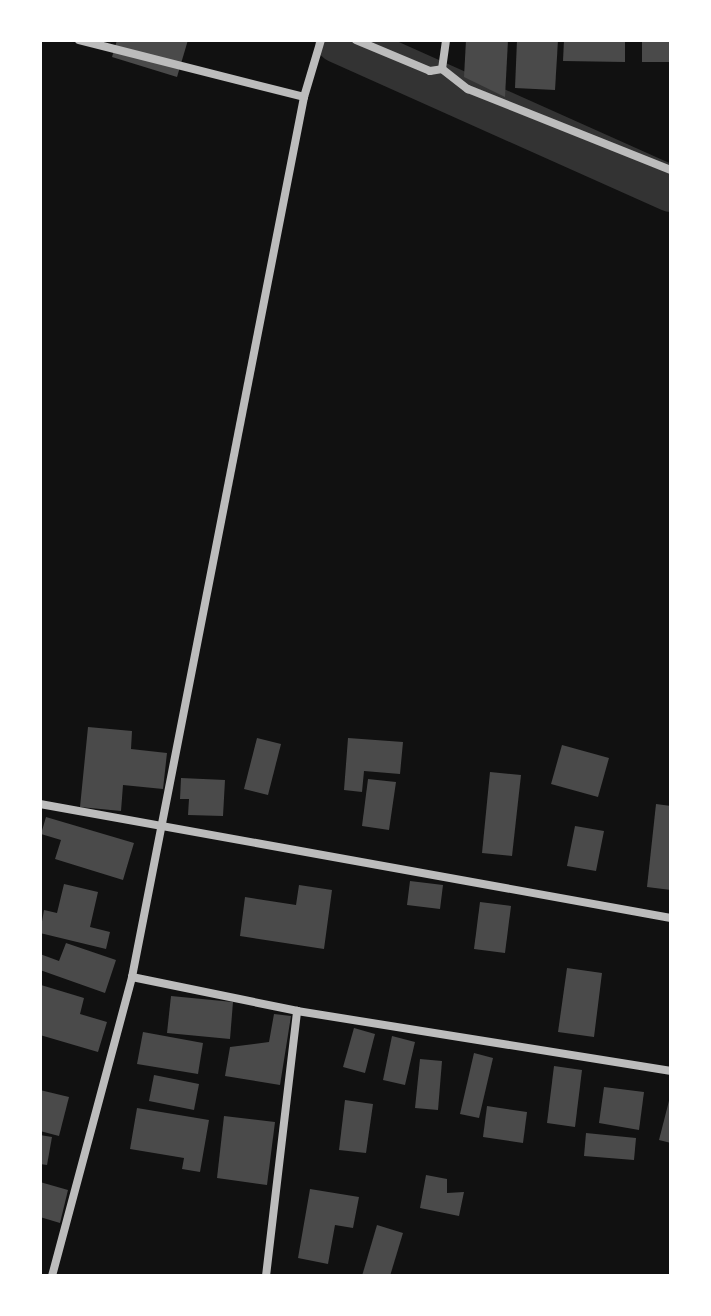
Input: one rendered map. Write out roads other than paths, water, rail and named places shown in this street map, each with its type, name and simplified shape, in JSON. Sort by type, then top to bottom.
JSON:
[{"type":"street","points":[[79,40],[304,97]]},
{"type":"street","points":[[52,1276],[132,977],[304,97],[321,40]]},
{"type":"street","points":[[356,40],[413,66],[442,69],[468,89],[671,170]]},
{"type":"street","points":[[442,69],[446,40]]},
{"type":"street","points":[[40,804],[671,918]]},
{"type":"street","points":[[132,977],[297,1011],[671,1071]]},
{"type":"street","points":[[266,1276],[297,1011]]},
{"type":"waterway","points":[[338,40],[671,189]]}]
